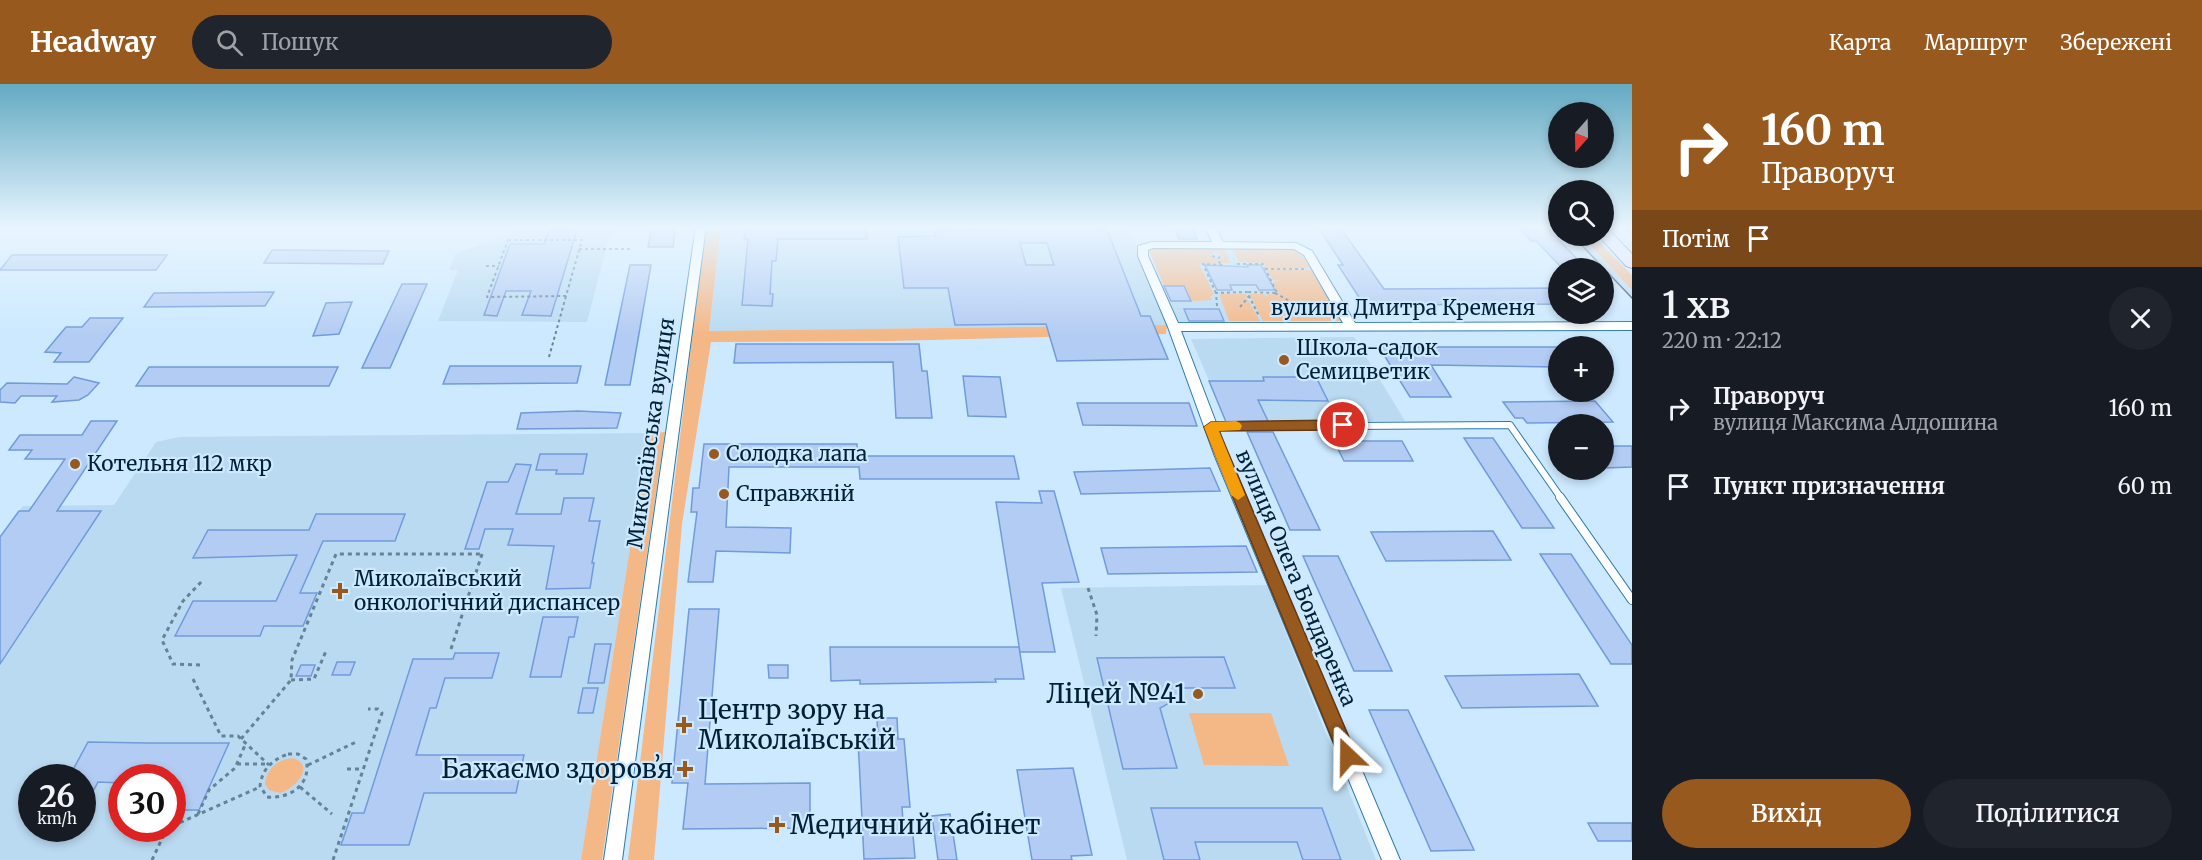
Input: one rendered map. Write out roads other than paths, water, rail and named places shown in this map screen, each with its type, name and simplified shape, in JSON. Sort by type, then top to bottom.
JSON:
[{"type":"street","name":"Миколаївська вулиця","points":[[613,860],[696,262]]},
{"type":"street","name":"вулиця Олега Бондаренка","points":[[1146,262],[1174,327],[1211,427],[1391,860]]},
{"type":"street","name":"вулиця Олега Бондаренка","points":[[1313,262],[1352,328]]},
{"type":"street","name":"вулиця Дмитра Кременя","points":[[1174,327],[1632,326]]},
{"type":"lane","points":[[1211,427],[1510,425],[1632,600]]},
{"type":"tram line","points":[[1598,262],[1632,298]]},
{"type":"place","name":"Школа-садок Семицветик","points":[[1284,360]]},
{"type":"place","name":"Солодка лапа","points":[[714,454]]},
{"type":"place","name":"Котельня 112 мкр","points":[[75,464]]},
{"type":"place","name":"Справжній","points":[[724,494]]},
{"type":"place","name":"Миколаївський онкологічний диспансер","points":[[340,591]]},
{"type":"place","name":"Ліцей №41","points":[[1198,694]]},
{"type":"place","name":"Центр зору на Миколаївській","points":[[684,725]]},
{"type":"place","name":"Бажаємо здоровʼя","points":[[685,769]]},
{"type":"place","name":"Медичний кабінет","points":[[777,825]]}]
